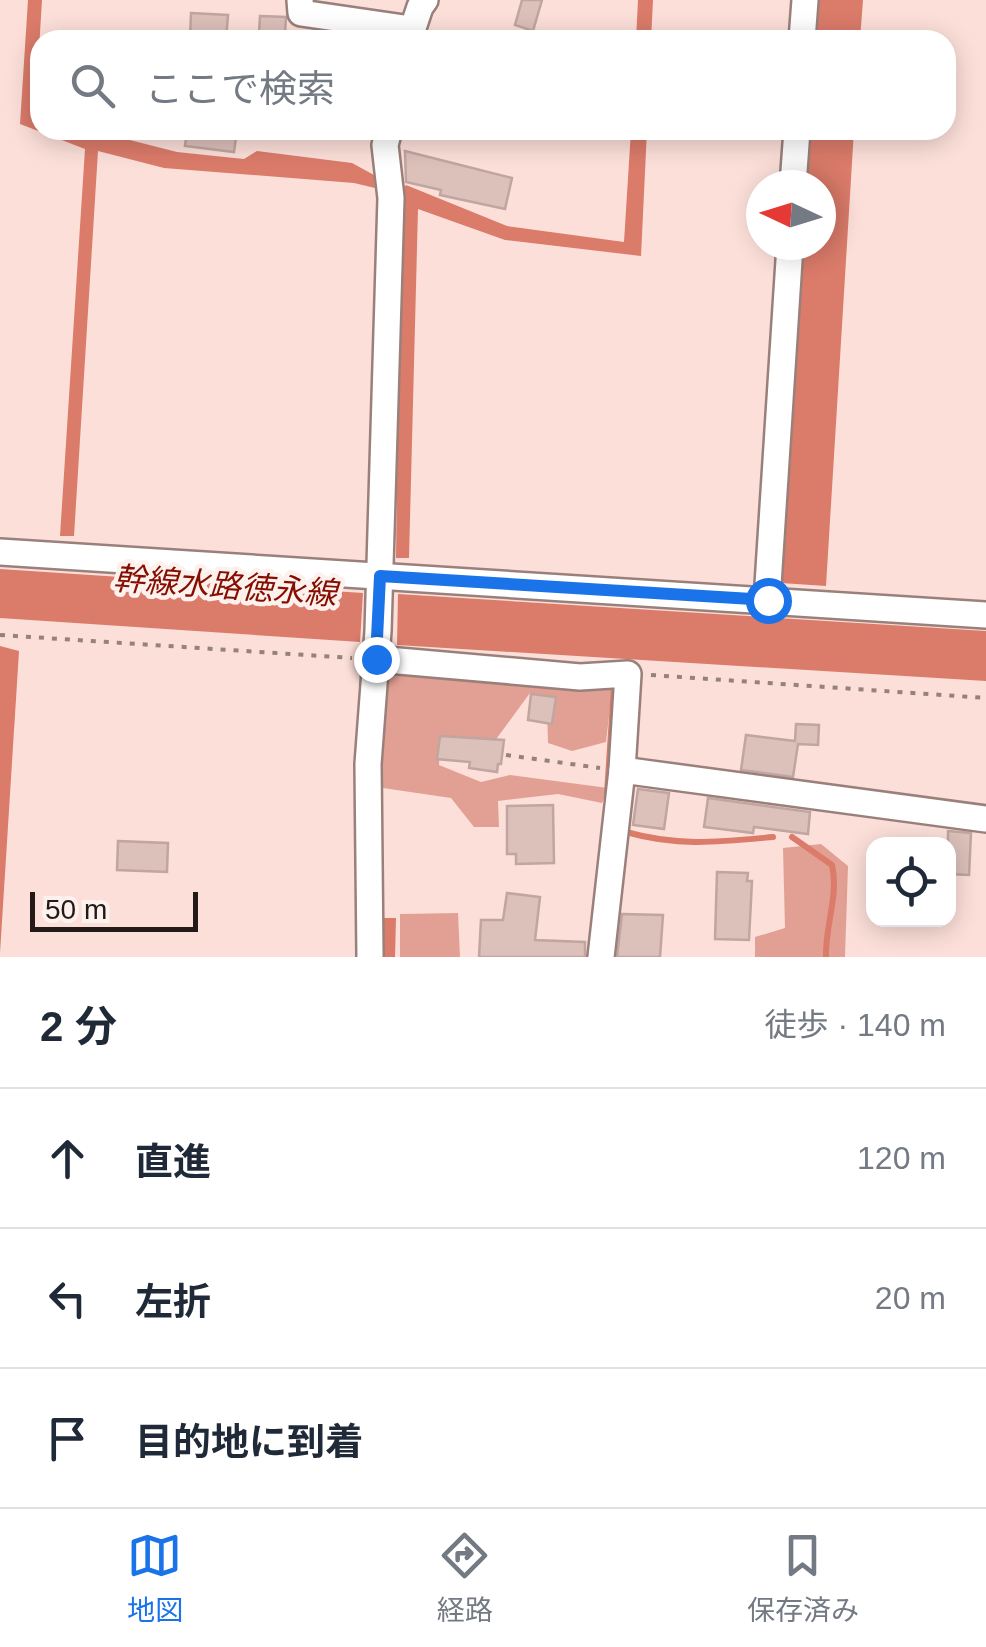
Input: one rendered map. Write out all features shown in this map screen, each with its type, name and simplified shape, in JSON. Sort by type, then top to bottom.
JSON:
[{"type":"street","points":[[300,0],[301,12],[390,30]]},
{"type":"street","points":[[412,30],[425,0]]},
{"type":"street","points":[[803,30],[805,0]]},
{"type":"street","points":[[370,957],[368,764],[380,576],[390,198],[386,140]]},
{"type":"street","points":[[795,170],[796,140]]},
{"type":"street","points":[[768,600],[789,260]]},
{"type":"street","points":[[0,552],[986,615]]},
{"type":"street","points":[[376,659],[580,677],[628,674],[614,769],[601,957]]},
{"type":"street","points":[[614,769],[986,819]]},
{"type":"path","points":[[0,636],[376,659]]},
{"type":"path","points":[[628,674],[986,698]]},
{"type":"path","points":[[506,755],[614,769]]},
{"type":"shaded area","points":[[385,669],[612,690],[606,742],[572,751],[548,743],[547,709],[530,693],[491,746],[440,745],[439,765],[481,782],[510,775],[608,788],[602,803],[558,794],[498,801],[499,827],[474,827],[451,798],[376,787]]},
{"type":"shaded area","points":[[821,844],[848,866],[845,957],[755,957],[755,937],[785,928],[783,848]]},
{"type":"shaded area","points":[[458,913],[460,957],[400,957],[400,914]]},
{"type":"water","points":[[28,0],[42,0],[40,30],[30,30],[30,128],[20,124]]},
{"type":"water","points":[[638,0],[653,0],[652,30],[636,30]]},
{"type":"water","points":[[818,0],[863,0],[861,30],[816,30]]},
{"type":"water","points":[[62,140],[130,140],[177,152],[244,159],[257,151],[352,163],[374,175],[375,188],[164,168],[98,151],[74,536],[60,536],[85,149]]},
{"type":"water","points":[[630,140],[647,140],[641,256],[505,240],[418,209],[409,558],[396,558],[401,191],[406,185],[507,226],[624,242]]},
{"type":"water","points":[[808,140],[853,140],[826,586],[781,583],[801,260],[836,260],[836,170],[807,170]]},
{"type":"water","name":"幹線水路徳永線","points":[[0,569],[363,593],[360,642],[0,618]]},
{"type":"water","points":[[398,594],[986,631],[986,681],[397,645]]},
{"type":"water","points":[[0,646],[19,651],[0,953]]},
{"type":"water","points":[[382,918],[396,918],[395,957],[381,957]]},
{"type":"building","points":[[522,0],[542,0],[533,30],[515,25]]},
{"type":"building","points":[[191,13],[228,15],[227,30],[190,30]]},
{"type":"building","points":[[260,16],[286,17],[285,30],[259,30]]},
{"type":"building","points":[[186,140],[236,140],[234,152],[185,146]]},
{"type":"building","points":[[405,151],[512,178],[505,209],[440,195],[441,190],[406,182]]},
{"type":"building","points":[[531,694],[556,697],[552,724],[528,720]]},
{"type":"building","points":[[796,724],[819,725],[818,745],[798,744],[793,777],[741,770],[746,735],[795,741]]},
{"type":"building","points":[[440,736],[504,740],[497,772],[469,768],[470,762],[437,759]]},
{"type":"building","points":[[638,789],[669,793],[664,829],[633,825]]},
{"type":"building","points":[[708,798],[810,812],[808,834],[754,827],[753,833],[704,827]]},
{"type":"building","points":[[553,805],[554,863],[516,864],[516,854],[507,854],[507,806]]},
{"type":"building","points":[[948,831],[971,833],[969,875],[956,874],[956,837],[948,837]]},
{"type":"building","points":[[118,841],[168,843],[167,872],[117,870]]},
{"type":"building","points":[[717,872],[748,873],[747,881],[752,881],[749,940],[715,939]]},
{"type":"building","points":[[507,893],[540,897],[535,940],[585,942],[585,957],[479,957],[481,920],[503,920]]},
{"type":"building","points":[[622,914],[663,915],[660,957],[617,957]]},
{"type":"waterway","points":[[607,794],[614,687]]},
{"type":"waterway","points":[[626,832],[682,841],[773,837]]},
{"type":"waterway","points":[[792,837],[832,865],[834,888],[826,957]]},
{"type":"route","points":[[376,659],[380,576],[768,600]]}]
